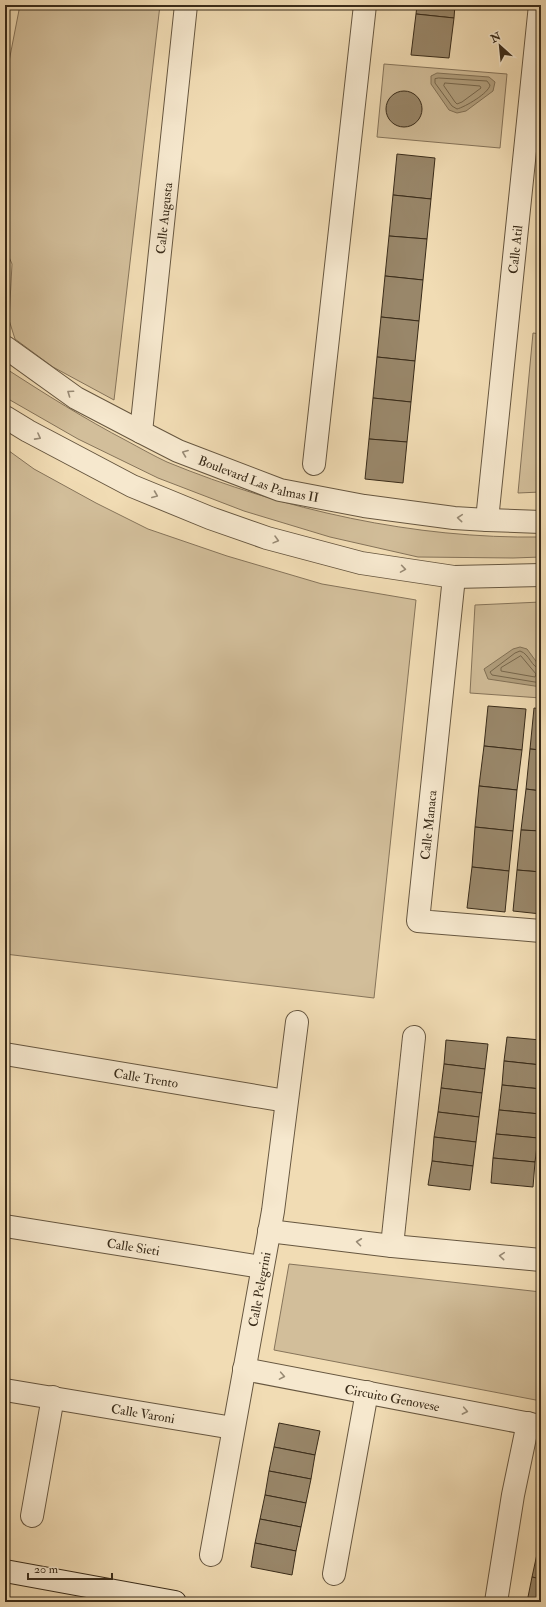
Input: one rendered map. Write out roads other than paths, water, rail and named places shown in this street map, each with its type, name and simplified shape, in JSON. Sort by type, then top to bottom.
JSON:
[{"type":"street","name":"Calle Augusta","points":[[141,432],[186,5]]},
{"type":"street","points":[[314,464],[365,5]]},
{"type":"street","name":"Calle Atil","points":[[487,520],[540,5]]},
{"type":"street","name":"Boulevard Las Palmas II","points":[[5,347],[76,398],[141,432],[178,451],[280,490],[364,506],[487,520],[541,522]]},
{"type":"street","points":[[5,417],[28,432],[132,486],[210,518],[253,533],[361,563],[454,577],[541,575]]},
{"type":"street","name":"Calle Manaca","points":[[454,577],[418,921],[541,931]]},
{"type":"street","name":"Calle Pelegrini","points":[[211,1555],[273,1211],[297,1022]]},
{"type":"street","points":[[392,1246],[414,1037]]},
{"type":"street","name":"Calle Trento","points":[[5,1054],[286,1101]]},
{"type":"street","name":"Calle Sieti","points":[[5,1226],[262,1268]]},
{"type":"street","points":[[269,1231],[392,1246],[541,1260]]},
{"type":"street","name":"Circuito Genovese","points":[[244,1369],[534,1425]]},
{"type":"street","name":"Calle Varoni","points":[[5,1390],[233,1428]]},
{"type":"street","points":[[334,1574],[367,1392]]},
{"type":"street","points":[[32,1516],[53,1398]]},
{"type":"street","points":[[496,1602],[513,1495],[534,1425]]},
{"type":"street","points":[[5,1571],[175,1602]]},
{"type":"water","points":[[437,73],[489,77],[495,82],[493,91],[466,111],[457,113],[449,110],[431,84],[431,76]]},
{"type":"water","points":[[520,647],[527,649],[541,668],[541,687],[488,679],[484,669],[513,649]]}]
